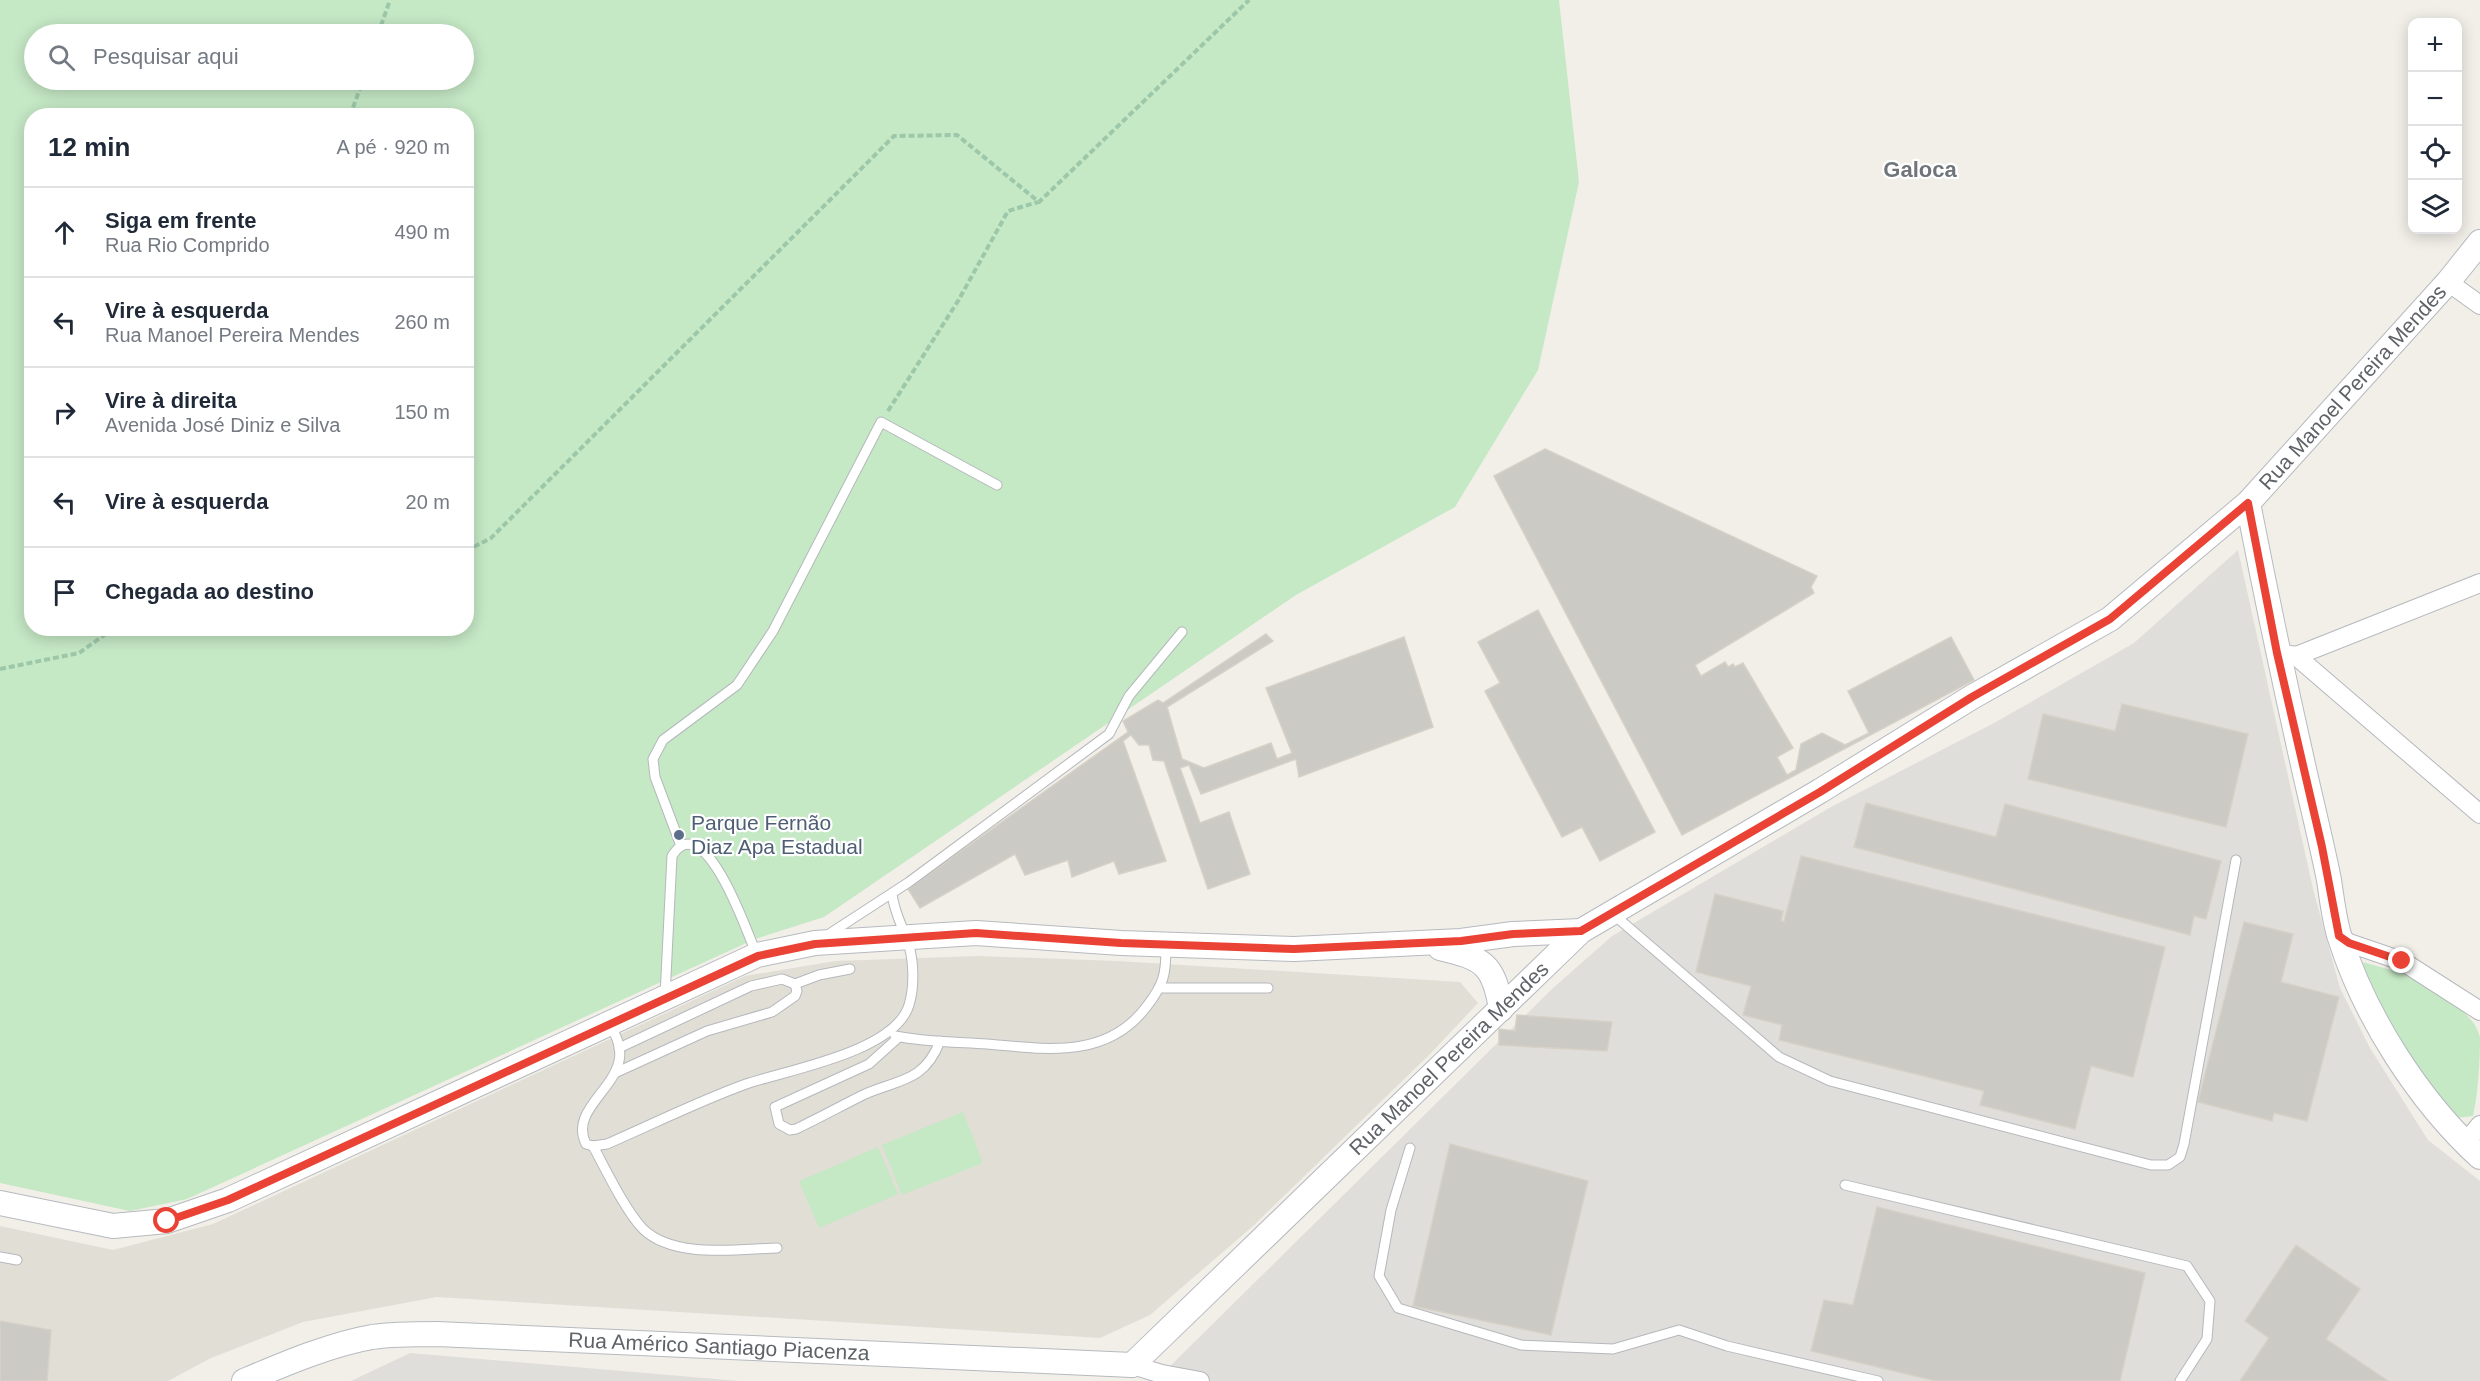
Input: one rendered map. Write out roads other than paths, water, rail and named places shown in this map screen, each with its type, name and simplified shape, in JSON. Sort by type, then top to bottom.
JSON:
[{"type":"street","name":"Rua Manoel Pereira Mendes","points":[[1131,1373],[1581,931],[1820,792],[1972,697],[2110,619],[2248,503],[2476,250]]},
{"type":"street","points":[[2448,282],[2480,305]]},
{"type":"street","points":[[2248,503],[2287,655],[2339,936],[2382,1033],[2426,1097],[2475,1142]]},
{"type":"street","points":[[2287,655],[2480,583]]},
{"type":"street","points":[[2287,655],[2480,814]]},
{"type":"street","points":[[0,1203],[113,1226],[167,1221],[228,1200],[758,956],[815,944],[976,933],[1294,949],[1461,941],[1513,934],[1581,931]]},
{"type":"street","points":[[2339,936],[2349,943],[2402,961],[2480,1011]]},
{"type":"street","points":[[1417,943],[1457,952],[1479,960],[1492,974],[1497,985],[1501,1009]]},
{"type":"street","name":"Rua Américo Santiago Piacenza","points":[[243,1381],[339,1347],[370,1338],[402,1334],[437,1334],[1162,1374],[1200,1381]]},
{"type":"lane","points":[[681,846],[655,777],[653,759],[663,740],[737,685],[772,631],[881,422],[997,485]]},
{"type":"lane","points":[[815,944],[892,894],[1109,734],[1129,696],[1182,632]]},
{"type":"lane","points":[[664,999],[672,856],[681,846],[691,844],[703,848],[725,880],[758,956]]},
{"type":"lane","points":[[1611,913],[1779,1057],[1830,1080],[2151,1165],[2168,1165],[2180,1157],[2184,1144],[2236,860]]},
{"type":"lane","points":[[610,1024],[619,1048],[620,1060],[615,1073],[582,1120],[583,1138],[586,1144],[592,1146],[607,1144],[745,1085],[852,1052],[897,1024],[909,1006],[913,979],[906,937],[900,927],[892,894]]},
{"type":"lane","points":[[884,1034],[940,1041],[1052,1049],[1091,1045],[1114,1036],[1137,1019],[1160,988],[1166,972],[1166,944]]},
{"type":"lane","points":[[619,1048],[751,986],[782,979],[795,984],[819,975],[850,969]]},
{"type":"lane","points":[[615,1073],[707,1031],[772,1012],[795,996],[797,991],[795,984]]},
{"type":"lane","points":[[1160,988],[1268,988]]},
{"type":"lane","points":[[899,1037],[869,1064],[775,1107],[779,1124],[790,1130],[796,1129],[867,1094],[911,1077],[927,1066],[940,1041]]},
{"type":"lane","points":[[592,1146],[636,1219],[644,1230],[657,1239],[672,1246],[713,1250],[777,1248]]},
{"type":"lane","points":[[1410,1148],[1391,1210],[1379,1276],[1398,1308],[1521,1345],[1613,1349],[1679,1330],[1727,1346],[1878,1381]]},
{"type":"lane","points":[[1845,1185],[2187,1266],[2210,1301],[2207,1339],[2180,1381]]},
{"type":"lane","points":[[0,1257],[16,1260]]},
{"type":"place","name":"Parque Fernão Diaz Apa Estadual","points":[[679,835]]},
{"type":"district","name":"Galoca","points":[[1920,169]]}]
